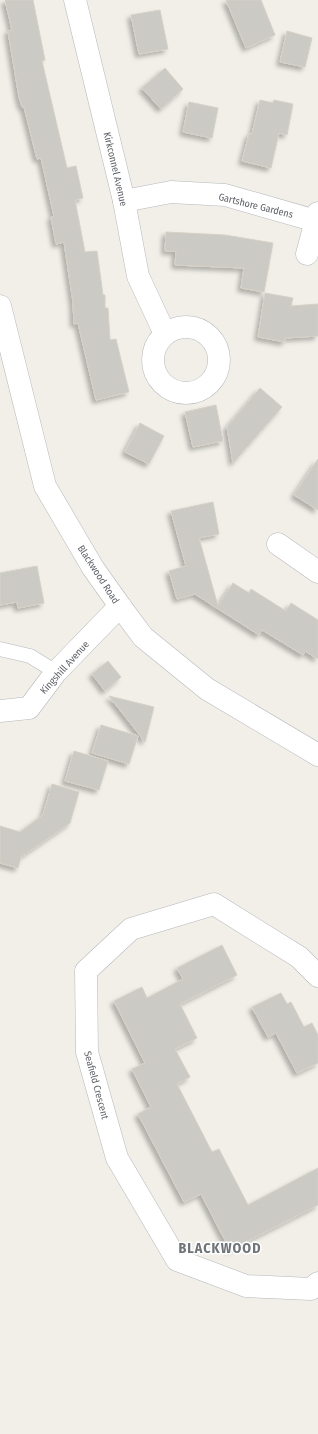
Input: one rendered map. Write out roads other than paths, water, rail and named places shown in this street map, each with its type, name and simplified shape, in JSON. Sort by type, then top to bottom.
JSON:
[{"type":"street","name":"Kirkconnel Avenue","points":[[75,0],[124,201],[138,276],[165,334]]},
{"type":"street","name":"Gartshore Gardens","points":[[124,201],[172,192],[224,196],[317,217],[307,254]]},
{"type":"street","name":"Blackwood Road","points":[[0,306],[45,486],[93,568],[143,637],[207,689],[318,755]]},
{"type":"street","points":[[278,544],[318,572]]},
{"type":"street","name":"Kingshill Avenue","points":[[0,711],[29,708],[56,672],[120,606]]},
{"type":"street","name":"Seafield Crescent","points":[[318,976],[299,957],[214,904],[131,929],[86,971],[87,1052],[117,1158],[177,1260],[246,1286],[311,1289],[318,1283]]},
{"type":"lane","points":[[0,649],[30,656],[56,672]]},
{"type":"district","name":"BLACKWOOD","points":[[220,1248]]}]
